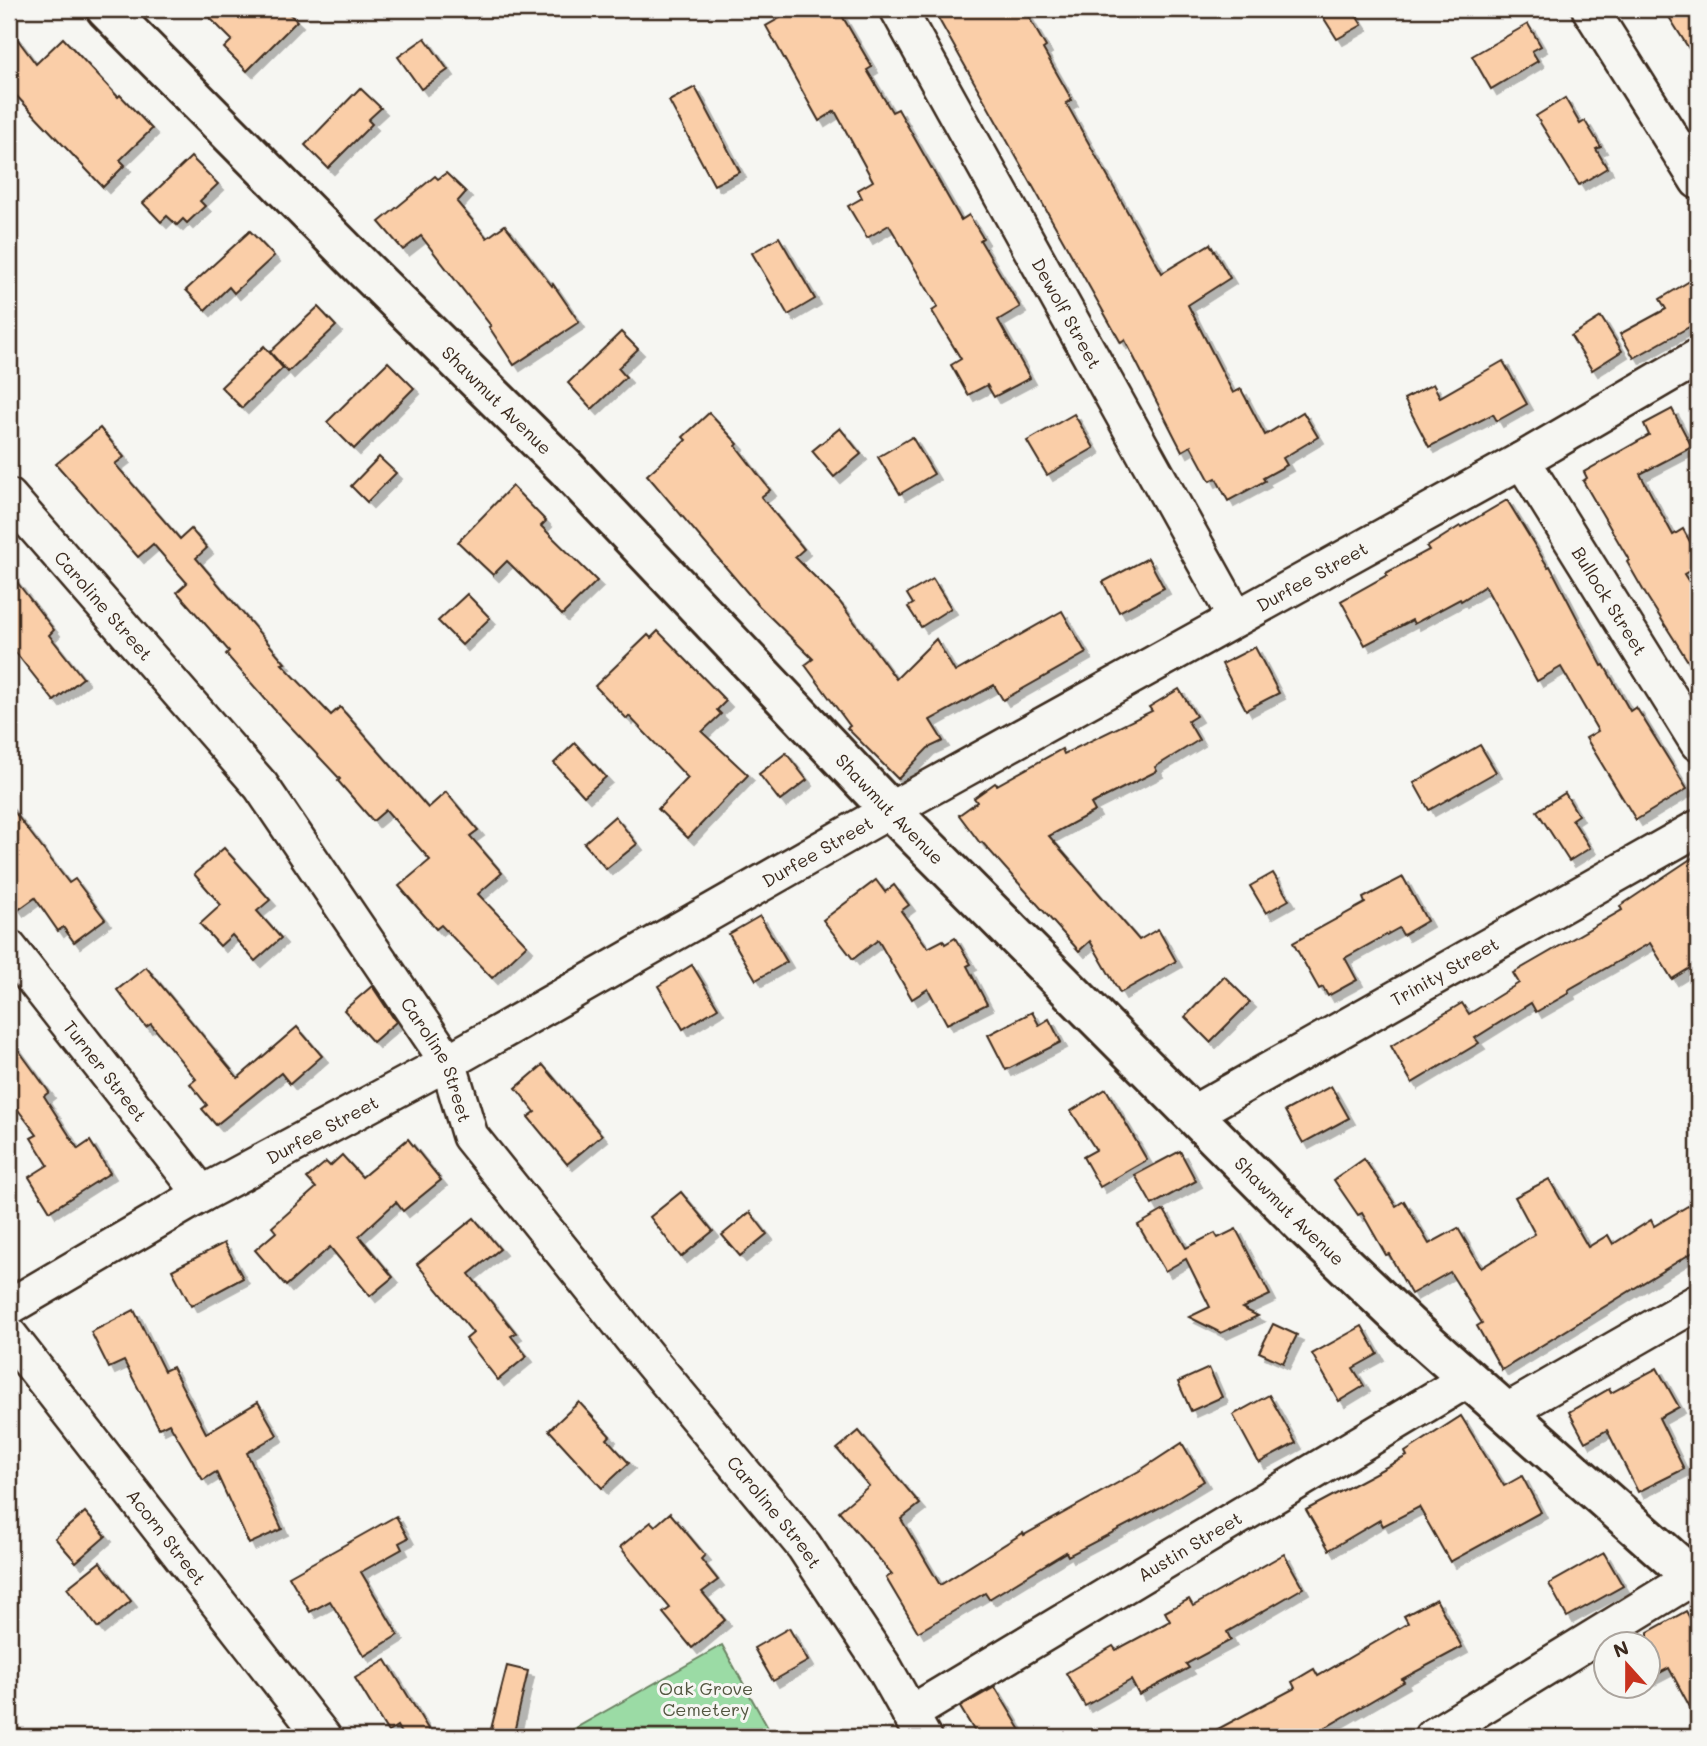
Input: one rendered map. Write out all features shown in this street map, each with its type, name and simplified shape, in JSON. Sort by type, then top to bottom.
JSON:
[{"type":"main road","name":"Shawmut Avenue","points":[[106,9],[565,467],[890,810],[1303,1225],[1468,1379],[1696,1580]]},
{"type":"street","name":"Dewolf Street","points":[[898,9],[1236,618]]},
{"type":"street","points":[[1590,9],[1698,181]]},
{"type":"street","name":"Durfee Street","points":[[9,1307],[202,1194],[448,1062],[890,810],[1522,460],[1698,357]]},
{"type":"street","name":"Bullock Street","points":[[1522,460],[1698,743]]},
{"type":"street","name":"Caroline Street","points":[[9,497],[261,786],[448,1062],[470,1136],[647,1357],[804,1546],[859,1626],[916,1725]]},
{"type":"street","name":"Trinity Street","points":[[1192,1114],[1698,828]]},
{"type":"street","name":"Turner Street","points":[[9,948],[202,1194]]},
{"type":"street","points":[[1506,1412],[1698,1302]]},
{"type":"street","name":"Acorn Street","points":[[9,1335],[323,1737]]},
{"type":"street","name":"Austin Street","points":[[916,1725],[1468,1379]]},
{"type":"street","points":[[1432,1737],[1696,1580]]},
{"type":"green space","name":"Oak Grove Cemetery","points":[[722,1645],[773,1737],[560,1737]]},
{"type":"building","points":[[201,9],[284,9],[297,21],[247,71],[224,48],[232,40]]},
{"type":"building","points":[[796,9],[838,9],[872,67],[867,70],[892,112],[898,109],[961,220],[969,215],[983,238],[980,240],[1020,307],[998,320],[1030,378],[994,397],[987,385],[968,395],[951,365],[961,359],[932,311],[938,307],[889,225],[867,238],[848,206],[862,198],[858,190],[873,181],[835,111],[819,121],[766,26]]},
{"type":"building","points":[[933,9],[1024,9],[1072,100],[1066,103],[1162,273],[1210,244],[1230,278],[1188,305],[1233,393],[1241,389],[1265,435],[1303,412],[1318,437],[1283,458],[1287,465],[1263,478],[1265,481],[1228,501],[1216,478],[1210,481],[1191,446],[1182,451],[1125,340],[1121,343]]},
{"type":"building","points":[[1318,9],[1352,9],[1362,25],[1337,39]]},
{"type":"building","points":[[1664,9],[1698,9],[1698,63]]},
{"type":"building","points":[[1528,24],[1541,46],[1532,51],[1538,61],[1491,89],[1472,56]]},
{"type":"building","points":[[9,28],[36,64],[63,38],[152,129],[120,160],[125,165],[103,187],[9,88]]},
{"type":"building","points":[[425,38],[448,70],[421,89],[398,57]]},
{"type":"building","points":[[695,87],[740,172],[714,185],[669,101]]},
{"type":"building","points":[[360,88],[381,108],[368,120],[372,124],[328,168],[305,145]]},
{"type":"building","points":[[1565,98],[1580,124],[1585,121],[1601,147],[1596,149],[1607,168],[1579,185],[1536,116]]},
{"type":"building","points":[[191,157],[218,184],[200,201],[205,206],[187,223],[183,219],[177,225],[167,216],[161,222],[143,203]]},
{"type":"building","points":[[446,173],[466,192],[457,202],[487,238],[505,225],[552,286],[553,284],[579,322],[514,365],[489,327],[491,326],[421,236],[403,250],[379,222],[435,176],[438,179]]},
{"type":"building","points":[[250,231],[274,256],[234,293],[229,287],[205,310],[186,290]]},
{"type":"building","points":[[779,237],[815,299],[788,315],[752,253]]},
{"type":"building","points":[[1698,276],[1698,322],[1634,358],[1620,334],[1666,309],[1660,299]]},
{"type":"building","points":[[318,307],[336,326],[288,372],[270,352]]},
{"type":"building","points":[[1601,317],[1622,351],[1592,370],[1571,336]]},
{"type":"building","points":[[621,332],[638,349],[618,368],[626,377],[592,409],[568,383]]},
{"type":"building","points":[[264,346],[283,368],[242,408],[221,387]]},
{"type":"building","points":[[1503,361],[1527,404],[1497,421],[1493,414],[1429,447],[1404,399],[1433,384],[1440,397]]},
{"type":"building","points":[[388,362],[414,388],[354,449],[327,422]]},
{"type":"building","points":[[1672,409],[1692,447],[1640,474],[1673,535],[1683,529],[1698,556],[1698,566],[1684,574],[1698,596],[1698,677],[1646,595],[1583,481],[1587,478],[1584,472],[1649,435],[1644,424]]},
{"type":"building","points":[[709,413],[738,444],[736,446],[770,490],[761,497],[804,549],[795,557],[839,601],[896,679],[936,639],[955,672],[1062,611],[1086,653],[1003,700],[994,685],[930,720],[943,741],[928,748],[898,779],[847,728],[850,726],[805,665],[813,659],[758,605],[647,475],[686,440],[683,437]]},
{"type":"building","points":[[1074,414],[1094,448],[1047,475],[1027,441]]},
{"type":"building","points":[[100,428],[124,457],[115,464],[180,539],[191,529],[207,548],[196,558],[285,663],[282,664],[331,715],[340,707],[428,808],[446,792],[478,830],[470,836],[502,873],[478,894],[527,945],[492,978],[441,925],[436,929],[399,886],[430,860],[386,810],[373,821],[338,781],[340,779],[273,708],[226,654],[229,651],[177,592],[187,583],[153,544],[138,557],[56,464]]},
{"type":"building","points":[[840,428],[861,454],[834,477],[812,451]]},
{"type":"building","points":[[912,437],[934,474],[900,494],[878,457]]},
{"type":"building","points":[[379,457],[396,473],[367,502],[351,486]]},
{"type":"building","points":[[512,486],[546,521],[541,526],[597,581],[562,615],[507,561],[493,575],[458,542]]},
{"type":"building","points":[[1507,500],[1548,567],[1550,566],[1602,666],[1604,665],[1630,711],[1636,707],[1687,789],[1636,820],[1586,738],[1598,731],[1561,667],[1537,681],[1485,586],[1461,601],[1460,599],[1414,624],[1412,620],[1365,645],[1341,601],[1429,550],[1427,547],[1460,526]]},
{"type":"building","points":[[1148,558],[1164,588],[1119,612],[1103,582]]},
{"type":"building","points":[[9,572],[54,630],[49,635],[83,678],[54,701],[9,644]]},
{"type":"building","points":[[933,579],[951,608],[921,627],[908,607],[913,604],[907,594]]},
{"type":"building","points":[[467,594],[490,618],[462,645],[438,621]]},
{"type":"building","points":[[658,631],[726,701],[717,710],[721,714],[702,732],[748,775],[688,838],[658,809],[688,778],[629,716],[627,719],[595,686],[648,635],[651,638]]},
{"type":"building","points":[[1255,647],[1279,693],[1246,710],[1222,664]]},
{"type":"building","points":[[1179,689],[1196,716],[1188,721],[1199,740],[1155,767],[1157,771],[1091,804],[1095,811],[1049,836],[1139,940],[1158,929],[1176,961],[1120,993],[1090,941],[1079,951],[982,842],[980,843],[959,815],[977,802],[974,798],[995,783],[997,785],[1062,749],[1064,754],[1152,711],[1149,707]]},
{"type":"building","points":[[575,743],[606,777],[584,796],[554,763]]},
{"type":"building","points":[[1480,745],[1496,772],[1429,810],[1414,783]]},
{"type":"building","points":[[786,753],[807,780],[780,801],[759,774]]},
{"type":"building","points":[[1565,793],[1578,815],[1572,819],[1590,848],[1569,861],[1537,811]]},
{"type":"building","points":[[9,805],[69,883],[75,879],[105,919],[74,942],[63,927],[58,931],[35,898],[18,910],[9,898]]},
{"type":"building","points":[[615,816],[637,844],[606,869],[584,843]]},
{"type":"building","points":[[224,848],[270,900],[257,911],[281,938],[255,961],[232,935],[220,946],[200,924],[221,905],[194,874]]},
{"type":"building","points":[[1698,854],[1698,963],[1672,979],[1650,943],[1568,990],[1569,993],[1536,1012],[1531,1003],[1475,1038],[1479,1043],[1412,1083],[1391,1046],[1462,1003],[1469,1014],[1519,983],[1513,973],[1622,910],[1620,906]]},
{"type":"building","points":[[1273,873],[1289,900],[1266,913],[1250,886]]},
{"type":"building","points":[[1403,877],[1427,921],[1403,935],[1399,928],[1345,958],[1357,980],[1328,996],[1323,987],[1319,989],[1293,943],[1365,903],[1363,898]]},
{"type":"building","points":[[876,880],[885,892],[894,885],[909,905],[901,911],[928,948],[943,940],[945,944],[955,938],[971,964],[967,966],[987,1004],[947,1024],[928,989],[912,999],[878,940],[853,959],[823,920]]},
{"type":"building","points":[[760,916],[787,962],[756,980],[729,934]]},
{"type":"building","points":[[692,965],[718,1008],[683,1029],[658,986]]},
{"type":"building","points":[[146,967],[238,1078],[297,1027],[322,1056],[290,1084],[281,1073],[216,1125],[202,1109],[207,1105],[190,1084],[196,1079],[151,1024],[146,1027],[117,990]]},
{"type":"building","points":[[1224,976],[1250,1002],[1210,1042],[1185,1017]]},
{"type":"building","points":[[372,986],[396,1022],[373,1042],[344,1010]]},
{"type":"building","points":[[1032,1012],[1039,1025],[1049,1019],[1061,1042],[1006,1070],[988,1035]]},
{"type":"building","points":[[9,1037],[49,1092],[44,1096],[78,1149],[90,1141],[110,1173],[50,1211],[29,1177],[48,1165],[31,1138],[37,1135],[9,1098]]},
{"type":"building","points":[[543,1065],[602,1135],[567,1164],[528,1117],[535,1112],[516,1088]]},
{"type":"building","points":[[1331,1086],[1349,1118],[1303,1143],[1285,1111]]},
{"type":"building","points":[[1106,1089],[1147,1160],[1100,1187],[1083,1157],[1096,1150],[1071,1111]]},
{"type":"building","points":[[408,1139],[441,1180],[403,1211],[396,1202],[359,1236],[393,1277],[370,1296],[330,1247],[286,1286],[255,1250],[276,1232],[272,1227],[316,1188],[307,1178],[326,1162],[330,1166],[342,1155],[362,1177]]},
{"type":"building","points":[[1180,1151],[1196,1181],[1152,1205],[1135,1175]]},
{"type":"building","points":[[1364,1159],[1396,1206],[1404,1201],[1429,1244],[1458,1228],[1481,1268],[1535,1234],[1515,1197],[1549,1179],[1588,1247],[1608,1235],[1613,1244],[1651,1220],[1654,1226],[1698,1200],[1698,1249],[1502,1370],[1477,1326],[1482,1323],[1450,1272],[1411,1294],[1362,1213],[1358,1215],[1334,1180]]},
{"type":"building","points":[[681,1192],[713,1231],[681,1257],[650,1217]]},
{"type":"building","points":[[1164,1210],[1186,1248],[1215,1233],[1218,1238],[1236,1229],[1270,1295],[1242,1308],[1258,1316],[1221,1333],[1189,1317],[1210,1307],[1186,1259],[1165,1271],[1138,1225]]},
{"type":"building","points":[[750,1212],[767,1234],[740,1256],[722,1235]]},
{"type":"building","points":[[474,1218],[500,1249],[469,1274],[516,1333],[511,1336],[527,1356],[498,1380],[466,1339],[473,1333],[417,1264]]},
{"type":"building","points":[[224,1243],[243,1278],[191,1306],[172,1270]]},
{"type":"building","points":[[134,1310],[164,1371],[172,1367],[206,1433],[258,1402],[277,1435],[247,1453],[282,1529],[249,1544],[216,1472],[203,1480],[169,1423],[159,1428],[124,1361],[109,1368],[91,1332]]},
{"type":"building","points":[[1273,1324],[1297,1335],[1283,1363],[1259,1352]]},
{"type":"building","points":[[1362,1326],[1378,1354],[1353,1368],[1364,1386],[1339,1401],[1312,1354]]},
{"type":"building","points":[[1209,1368],[1222,1397],[1191,1411],[1178,1382]]},
{"type":"building","points":[[1657,1368],[1679,1407],[1659,1418],[1684,1469],[1638,1492],[1607,1430],[1585,1442],[1569,1412],[1609,1389],[1611,1393]]},
{"type":"building","points":[[1269,1395],[1296,1443],[1259,1463],[1233,1415]]},
{"type":"building","points":[[579,1402],[610,1436],[607,1439],[629,1463],[602,1488],[549,1430]]},
{"type":"building","points":[[1461,1416],[1504,1486],[1522,1476],[1541,1512],[1450,1562],[1419,1507],[1383,1526],[1380,1520],[1329,1550],[1306,1510],[1407,1456],[1405,1452]]},
{"type":"building","points":[[859,1431],[920,1504],[901,1519],[940,1585],[1023,1533],[1024,1535],[1139,1471],[1182,1443],[1204,1481],[1068,1556],[1066,1552],[989,1599],[985,1593],[918,1632],[886,1578],[892,1574],[839,1511],[869,1486],[837,1449]]},
{"type":"building","points":[[85,1512],[106,1536],[76,1562],[55,1538]]},
{"type":"building","points":[[670,1513],[705,1555],[701,1559],[718,1580],[702,1592],[725,1620],[692,1648],[663,1613],[670,1608],[620,1547],[651,1522],[655,1526]]},
{"type":"building","points":[[396,1516],[408,1538],[399,1543],[402,1549],[361,1572],[398,1635],[364,1656],[330,1601],[310,1612],[289,1576]]},
{"type":"building","points":[[1604,1553],[1623,1586],[1567,1617],[1549,1584]]},
{"type":"building","points":[[1284,1554],[1303,1588],[1227,1632],[1231,1640],[1186,1664],[1189,1668],[1139,1695],[1131,1680],[1085,1706],[1066,1673],[1113,1646],[1116,1650],[1170,1621],[1165,1612],[1189,1599],[1193,1606]]},
{"type":"building","points":[[100,1562],[131,1601],[98,1628],[67,1588]]},
{"type":"building","points":[[1436,1599],[1462,1647],[1402,1679],[1404,1682],[1309,1737],[1203,1737],[1295,1688],[1292,1682],[1314,1669],[1318,1676],[1408,1623],[1404,1616]]},
{"type":"building","points":[[1686,1611],[1698,1633],[1698,1722],[1669,1668],[1662,1672],[1662,1630],[1652,1630]]},
{"type":"building","points":[[789,1628],[808,1661],[773,1681],[754,1648]]},
{"type":"building","points":[[386,1660],[433,1737],[403,1737],[397,1726],[388,1732],[355,1678]]},
{"type":"building","points":[[507,1666],[528,1671],[513,1737],[489,1737]]},
{"type":"building","points":[[995,1687],[1025,1737],[978,1737],[960,1707]]}]
